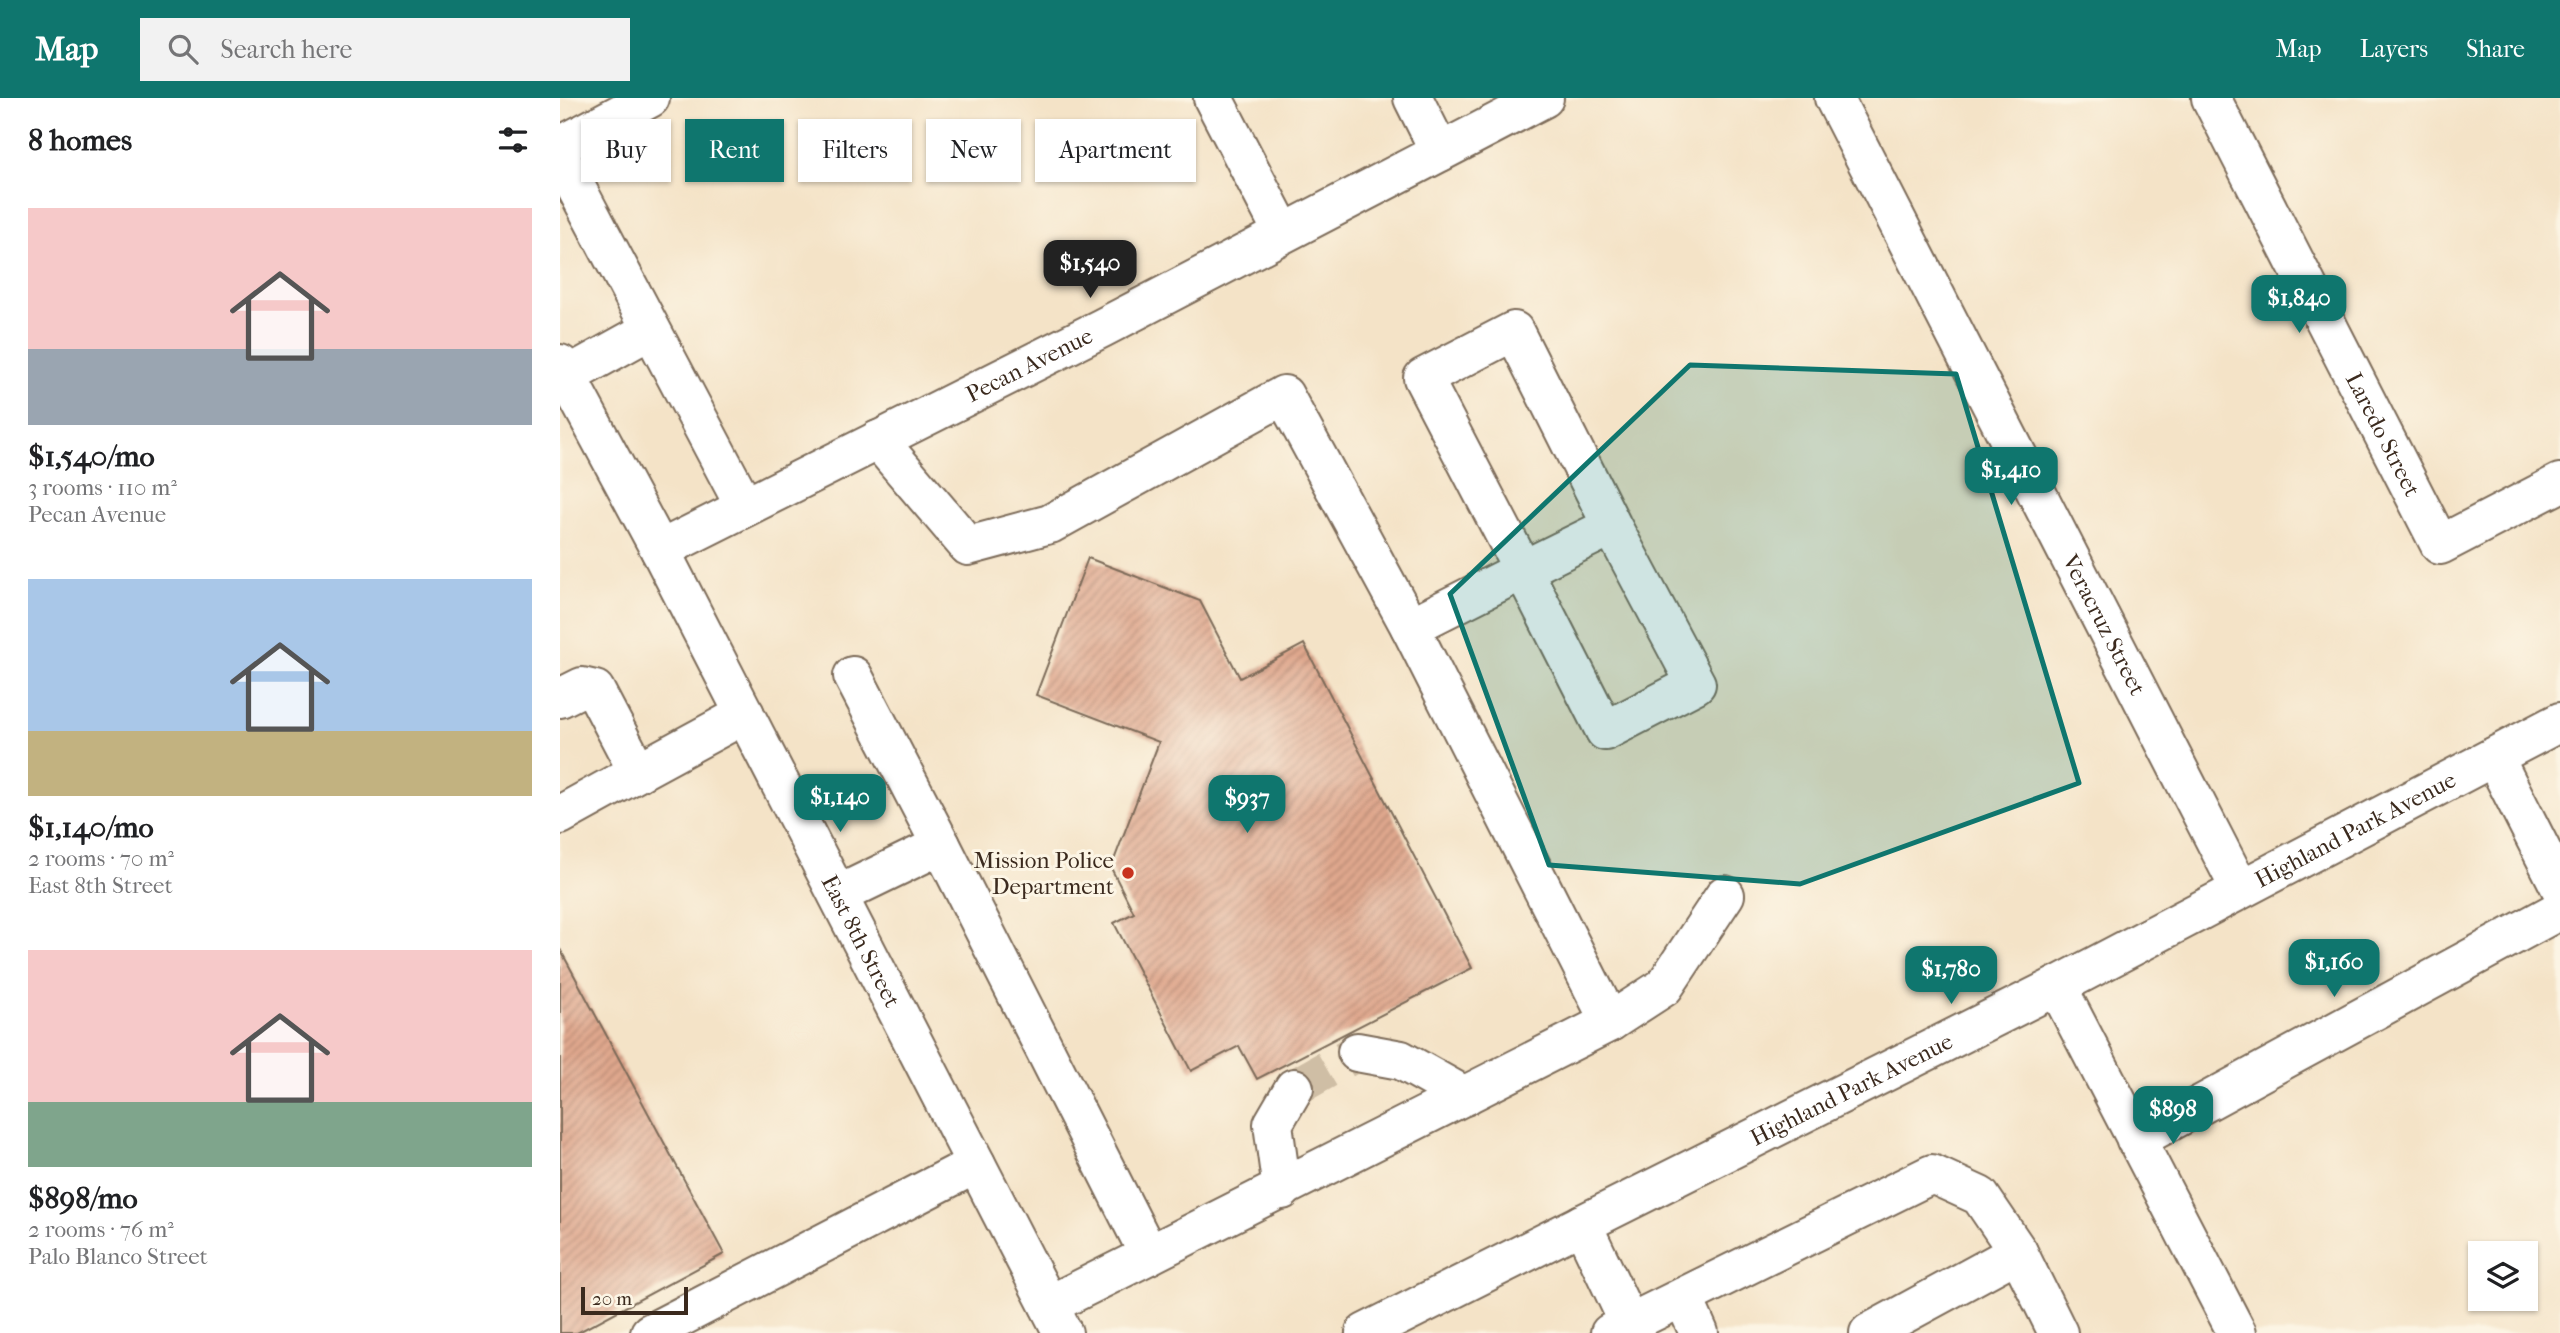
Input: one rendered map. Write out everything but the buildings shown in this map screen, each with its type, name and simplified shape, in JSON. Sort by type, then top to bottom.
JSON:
[{"type":"street","points":[[560,146],[650,98]]},
{"type":"street","points":[[1213,98],[1283,233]]},
{"type":"street","points":[[1413,98],[1440,152]]},
{"type":"street","name":"Pecan Avenue","points":[[660,550],[1544,98]]},
{"type":"street","name":"Veracruz Street","points":[[1834,98],[2240,889]]},
{"type":"street","name":"Laredo Street","points":[[2211,98],[2440,545],[2560,484]]},
{"type":"street","points":[[560,157],[745,507]]},
{"type":"street","points":[[567,390],[650,330]]},
{"type":"street","points":[[1514,331],[1612,526],[1696,684],[1605,731],[1522,570],[1423,378],[1514,331]]},
{"type":"street","name":"East 8th Street","points":[[567,390],[660,550],[1056,1319]]},
{"type":"street","points":[[878,440],[968,546],[1050,524],[1284,394],[1410,627],[1610,1022]]},
{"type":"street","points":[[1410,627],[1612,526]]},
{"type":"street","points":[[853,676],[1149,1255]]},
{"type":"street","points":[[560,698],[582,687],[595,690],[638,772]]},
{"type":"street","points":[[560,815],[745,714]]},
{"type":"street","name":"Highland Park Avenue","points":[[1365,1333],[2057,986],[2560,722]]},
{"type":"street","points":[[2494,757],[2560,887]]},
{"type":"street","points":[[838,895],[941,845]]},
{"type":"street","points":[[1056,1319],[1149,1255],[1282,1191],[1610,1022],[1664,987],[1725,895]]},
{"type":"street","points":[[2136,1140],[2560,910]]},
{"type":"street","points":[[2057,986],[2237,1333]]},
{"type":"street","points":[[1357,1052],[1401,1060],[1465,1096]]},
{"type":"street","points":[[1282,1191],[1273,1124],[1294,1088]]},
{"type":"street","points":[[669,1329],[976,1164]]},
{"type":"street","points":[[1582,1224],[1620,1328],[1932,1174],[1980,1196],[2018,1252],[2059,1333]]},
{"type":"street","points":[[1869,1333],[2018,1252]]},
{"type":"street","points":[[1683,1297],[1699,1333]]},
{"type":"highlighted area","points":[[1690,365],[1956,374],[2079,783],[1800,884],[1549,865],[1450,594]]},
{"type":"tunnel","points":[[1294,1088],[1357,1052]]},
{"type":"place","name":"Mission Police Department","points":[[1128,873]]}]
